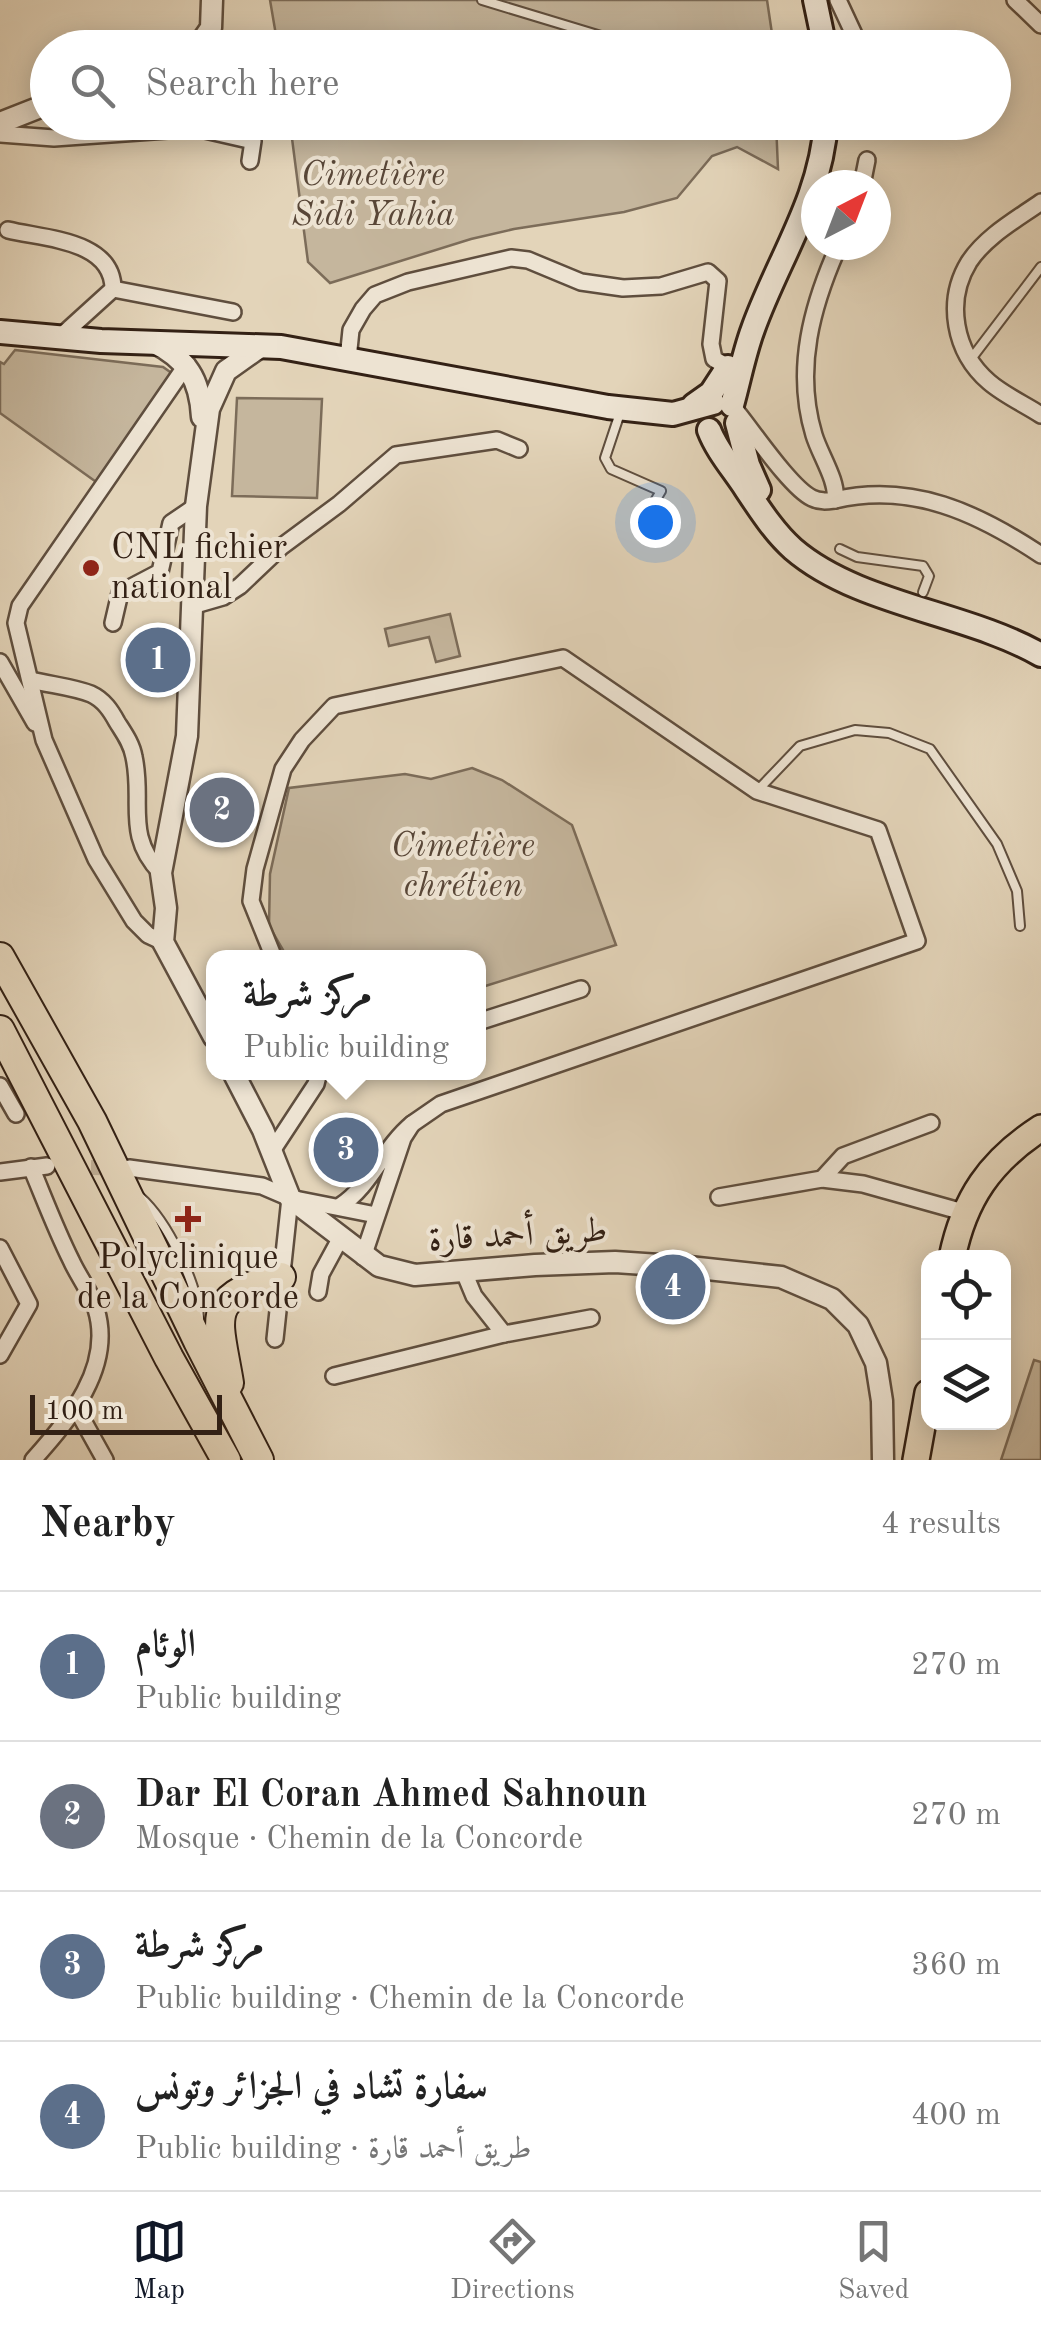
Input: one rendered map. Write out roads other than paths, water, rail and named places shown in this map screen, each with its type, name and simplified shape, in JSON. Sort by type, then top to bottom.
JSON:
[{"type":"highway","points":[[0,957],[126,1175],[198,1341],[259,1460]]},
{"type":"highway","points":[[0,1030],[169,1358],[226,1460]]},
{"type":"highway","points":[[78,1179],[112,1271],[207,1460]]},
{"type":"highway","points":[[234,1414],[220,1312],[233,1297],[258,1283],[281,1277]]},
{"type":"main road","points":[[804,0],[811,30]]},
{"type":"main road","points":[[815,0],[822,30]]},
{"type":"main road","points":[[812,140],[798,198],[739,330],[728,367],[727,409],[758,488],[786,527],[805,544],[850,569],[923,592],[1041,644]]},
{"type":"main road","points":[[727,409],[752,329],[810,200],[825,140]]},
{"type":"main road","points":[[0,332],[58,339],[260,347],[348,359],[709,429]]},
{"type":"main road","points":[[673,414],[710,393],[728,367]]},
{"type":"main road","points":[[614,410],[673,414],[727,409]]},
{"type":"main road","points":[[727,409],[704,415],[717,447],[766,519],[808,560],[848,582],[1003,636],[1041,654]]},
{"type":"main road","points":[[954,1250],[963,1212],[977,1188],[1007,1154],[1041,1128]]},
{"type":"main road","points":[[916,1460],[921,1430]]},
{"type":"street","points":[[210,30],[212,0]]},
{"type":"street","points":[[838,0],[852,30]]},
{"type":"street","points":[[1016,0],[1041,24]]},
{"type":"street","points":[[0,123],[30,111]]},
{"type":"street","points":[[0,134],[30,136]]},
{"type":"street","points":[[249,140],[253,141],[250,160]]},
{"type":"street","points":[[865,170],[867,160]]},
{"type":"street","points":[[1041,202],[998,233],[969,262],[954,312],[956,330],[988,381],[1041,415]]},
{"type":"street","points":[[8,230],[86,248],[104,259],[113,275],[113,289],[58,339]]},
{"type":"street","points":[[348,359],[351,330],[374,295],[408,282],[511,258],[528,260],[581,282],[622,288],[661,286],[708,272],[715,275],[718,281],[711,344],[714,359],[728,367]]},
{"type":"street","points":[[832,260],[808,324],[806,367],[810,421],[821,459],[836,483],[836,500]]},
{"type":"street","points":[[113,289],[233,312]]},
{"type":"street","points":[[152,342],[200,378],[204,444],[196,506],[188,736],[161,873],[166,908],[163,942],[206,1022]]},
{"type":"street","points":[[44,740],[16,623],[20,606],[200,378],[218,368],[210,344]]},
{"type":"street","points":[[200,378],[232,365],[260,347]]},
{"type":"street","points":[[727,409],[810,498],[825,502],[866,493],[945,505],[1003,529],[1041,555]]},
{"type":"street","points":[[192,606],[223,597],[240,586],[281,547],[396,455],[497,440],[519,450]]},
{"type":"street","points":[[113,623],[120,593],[160,572],[170,524],[196,506]]},
{"type":"street","points":[[271,950],[251,901],[259,856],[283,769],[302,740],[334,706],[563,658],[757,791],[878,830],[916,941],[440,1104],[398,1135],[360,1191],[340,1206]]},
{"type":"street","points":[[0,662],[44,740],[96,859],[134,921],[148,936],[163,942]]},
{"type":"street","points":[[31,680],[91,694],[112,712],[135,760],[137,830],[148,860],[161,873]]},
{"type":"street","points":[[486,1020],[581,990]]},
{"type":"street","points":[[238,1080],[290,1198],[275,1339]]},
{"type":"street","points":[[272,1151],[317,1080]]},
{"type":"street","points":[[0,1086],[16,1114]]},
{"type":"street","points":[[822,1180],[848,1153],[931,1123]]},
{"type":"street","points":[[363,1256],[403,1138],[412,1124]]},
{"type":"street","points":[[0,1172],[39,1166],[71,1260],[96,1309],[96,1366],[76,1408],[33,1460]]},
{"type":"street","points":[[126,1175],[262,1186],[290,1198],[376,1215]]},
{"type":"street","points":[[719,1197],[822,1180],[862,1184],[963,1212]]},
{"type":"street","name":"طريق أحمد قارة","points":[[290,1198],[363,1256],[380,1266],[415,1275],[616,1262],[781,1276],[832,1299],[858,1324],[876,1363],[882,1400],[883,1460]]},
{"type":"street","points":[[318,1292],[322,1274],[340,1239]]},
{"type":"street","points":[[0,1248],[29,1304],[0,1355]]},
{"type":"street","points":[[464,1272],[474,1296],[504,1334]]},
{"type":"street","points":[[334,1376],[504,1334],[591,1318]]},
{"type":"street","points":[[76,1408],[105,1460]]},
{"type":"lane","points":[[482,0],[581,30]]},
{"type":"lane","points":[[971,359],[1041,266]]},
{"type":"lane","points":[[614,410],[605,458],[611,469],[661,491],[649,510]]},
{"type":"lane","points":[[840,549],[857,556],[924,566],[929,576],[923,592]]},
{"type":"lane","points":[[757,791],[800,746],[855,730],[889,733],[930,750],[997,844],[1017,891],[1020,926]]},
{"type":"tunnel","points":[[68,1167],[120,1168]]},
{"type":"place","name":"CNL fichier national","points":[[91,568]]},
{"type":"place","name":"الوئام","points":[[158,660]]},
{"type":"place","name":"Dar El Coran Ahmed Sahnoun","points":[[222,810]]},
{"type":"place","name":"مركز شرطة","points":[[346,1150]]},
{"type":"place","name":"Polyclinique de la Concorde","points":[[188,1219]]},
{"type":"place","name":"سفارة تشاد في الجزائر وتونس","points":[[673,1287]]},
{"type":"park label","name":"Cimetière Sidi Yahia","points":[[373,195]]},
{"type":"park label","name":"Cimetière chrétien","points":[[463,866]]}]
